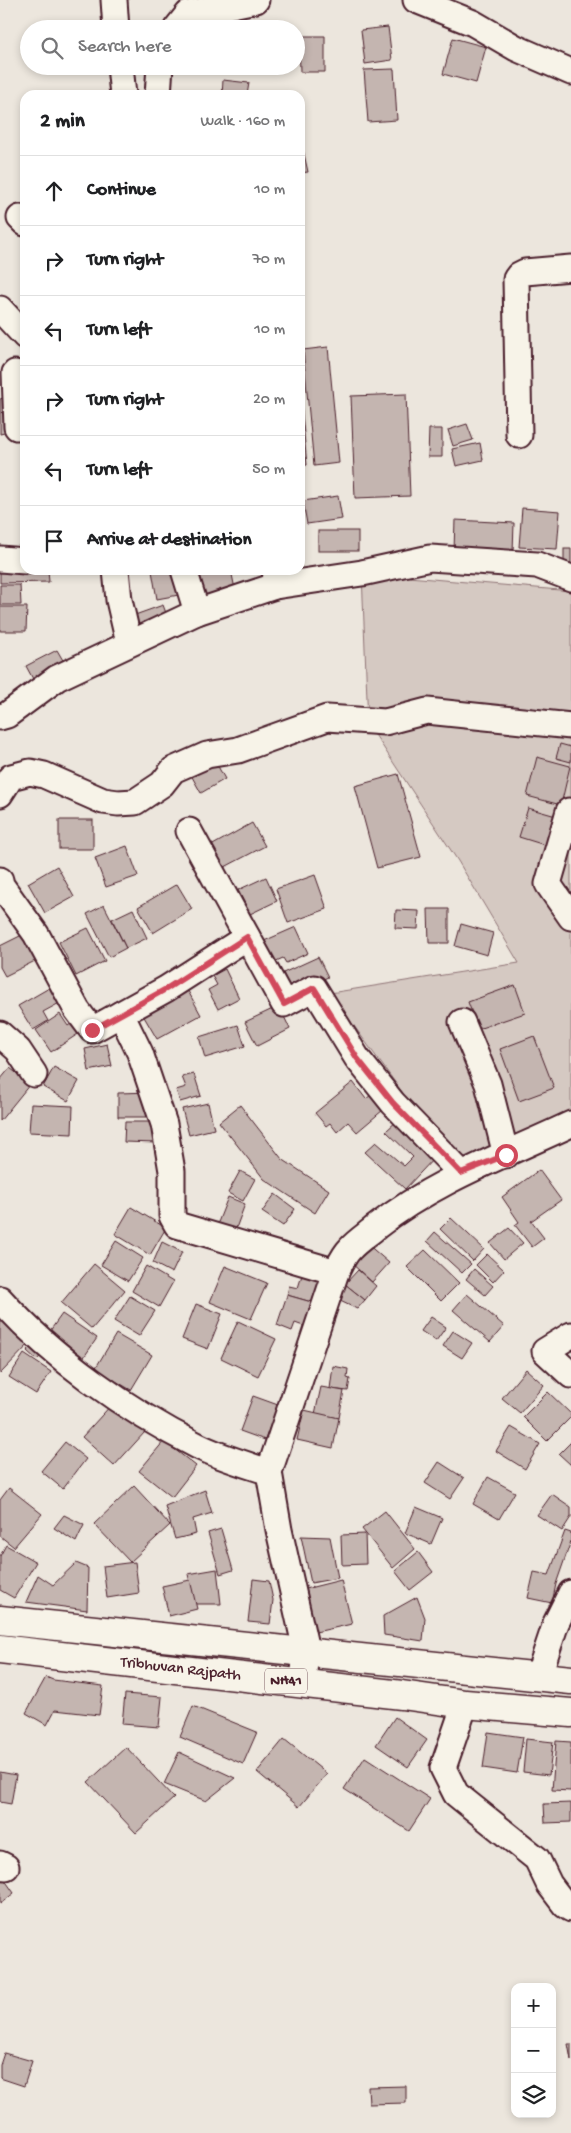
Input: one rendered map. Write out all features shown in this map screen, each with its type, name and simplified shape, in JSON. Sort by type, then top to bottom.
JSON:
[{"type":"highway","name":"Tribhuvan Rajpath","points":[[0,1620],[306,1650],[466,1670],[571,1680]]},
{"type":"highway","name":"Tribhuvan Rajpath","points":[[0,1649],[303,1683],[465,1704],[571,1713]]},
{"type":"street","points":[[114,0],[115,20]]},
{"type":"street","points":[[183,20],[188,14],[256,0]]},
{"type":"street","points":[[416,0],[473,22],[516,48],[571,72]]},
{"type":"street","points":[[121,75],[122,90]]},
{"type":"street","points":[[158,90],[159,75]]},
{"type":"street","points":[[519,435],[516,279],[519,274],[525,272],[571,268]]},
{"type":"street","points":[[0,309],[20,331]]},
{"type":"street","points":[[13,372],[17,428]]},
{"type":"street","points":[[0,717],[7,715],[57,678],[197,612],[275,578],[362,573],[430,558],[537,565],[571,578]]},
{"type":"street","points":[[0,559],[20,561]]},
{"type":"street","points":[[116,575],[119,600],[129,644]]},
{"type":"street","points":[[186,575],[197,612]]},
{"type":"street","points":[[0,794],[11,777],[30,772],[44,775],[102,801],[118,803],[135,802],[162,784],[173,770],[207,754],[238,750],[327,718],[385,722],[427,711],[571,726]]},
{"type":"street","points":[[570,809],[548,884],[571,917]]},
{"type":"street","points":[[189,831],[284,1004],[314,988],[363,1066],[393,1103],[461,1173]]},
{"type":"street","points":[[0,880],[0,886],[36,934],[77,1010],[92,1030],[166,989],[247,937]]},
{"type":"street","points":[[121,1014],[140,1053],[164,1124],[172,1171],[172,1216],[177,1225],[336,1272]]},
{"type":"street","points":[[462,1022],[488,1084],[506,1155]]},
{"type":"street","points":[[0,1034],[18,1050],[34,1074]]},
{"type":"street","points":[[303,1683],[306,1650],[283,1549],[269,1472],[336,1272],[350,1248],[386,1220],[461,1173],[506,1155],[571,1124]]},
{"type":"street","points":[[0,1299],[20,1321],[113,1397],[198,1446],[269,1472]]},
{"type":"street","points":[[571,1335],[545,1352],[571,1376]]},
{"type":"street","points":[[538,1677],[556,1623],[571,1594]]},
{"type":"street","points":[[465,1704],[443,1768],[456,1794],[537,1859],[549,1884],[565,1905],[571,1909]]},
{"type":"shaded area","points":[[362,573],[571,591],[571,1113],[461,1173],[330,993],[519,963],[458,861],[368,724]]},
{"type":"building","points":[[388,27],[392,60],[365,64],[361,30]]},
{"type":"building","points":[[305,36],[325,36],[325,72],[305,72]]},
{"type":"building","points":[[453,38],[486,47],[476,83],[443,74]]},
{"type":"building","points":[[394,69],[397,120],[368,122],[364,70]]},
{"type":"building","points":[[223,80],[249,83],[248,90],[222,90]]},
{"type":"building","points":[[305,158],[308,172],[305,172]]},
{"type":"building","points":[[328,347],[339,463],[314,466],[305,371],[305,350]]},
{"type":"building","points":[[406,394],[410,496],[355,498],[351,396]]},
{"type":"building","points":[[3,398],[9,432],[0,434],[0,399]]},
{"type":"building","points":[[467,424],[473,440],[453,446],[448,430]]},
{"type":"building","points":[[429,429],[442,429],[442,457],[428,457]]},
{"type":"building","points":[[480,443],[483,460],[456,466],[452,449]]},
{"type":"building","points":[[305,444],[307,465],[305,465]]},
{"type":"building","points":[[338,496],[342,519],[307,524],[305,501]]},
{"type":"building","points":[[522,508],[560,511],[557,549],[519,547]]},
{"type":"building","points":[[455,520],[514,523],[513,552],[454,550]]},
{"type":"building","points":[[318,531],[358,531],[358,551],[318,551]]},
{"type":"building","points":[[564,549],[571,549],[571,572],[564,572]]},
{"type":"building","points":[[0,571],[20,571],[20,575],[48,575],[49,582],[0,583]]},
{"type":"building","points":[[153,575],[180,575],[184,594],[157,599]]},
{"type":"building","points":[[195,575],[232,575],[235,589],[200,597]]},
{"type":"building","points":[[0,585],[20,585],[21,605],[0,605]]},
{"type":"building","points":[[163,605],[169,621],[141,631],[135,615]]},
{"type":"building","points":[[0,607],[27,607],[26,631],[0,631]]},
{"type":"building","points":[[57,650],[64,662],[33,679],[26,666]]},
{"type":"building","points":[[560,744],[571,747],[571,762],[556,758]]},
{"type":"building","points":[[537,757],[570,766],[561,805],[527,796]]},
{"type":"building","points":[[215,761],[225,779],[201,793],[191,775]]},
{"type":"building","points":[[398,774],[421,857],[377,868],[355,786]]},
{"type":"building","points":[[528,808],[556,816],[548,846],[519,837]]},
{"type":"building","points":[[59,820],[93,820],[93,849],[59,849]]},
{"type":"building","points":[[252,823],[265,846],[223,868],[211,846]]},
{"type":"building","points":[[127,846],[138,876],[106,887],[95,858]]},
{"type":"building","points":[[57,866],[74,897],[45,913],[28,883]]},
{"type":"building","points":[[315,875],[327,909],[288,923],[276,889]]},
{"type":"building","points":[[266,877],[277,901],[250,914],[238,890]]},
{"type":"building","points":[[177,884],[192,909],[153,933],[138,907]]},
{"type":"building","points":[[104,905],[126,948],[109,957],[87,914]]},
{"type":"building","points":[[133,909],[147,938],[126,948],[112,919]]},
{"type":"building","points":[[428,909],[449,909],[449,943],[429,943]]},
{"type":"building","points":[[396,910],[419,911],[418,929],[395,928]]},
{"type":"building","points":[[461,924],[493,933],[487,955],[455,946]]},
{"type":"building","points":[[296,927],[308,953],[286,963],[283,958],[274,962],[264,941]]},
{"type":"building","points":[[88,928],[105,961],[76,976],[59,942]]},
{"type":"building","points":[[26,933],[39,959],[5,976],[0,967],[0,946]]},
{"type":"building","points":[[318,957],[328,977],[292,993],[283,973]]},
{"type":"building","points":[[225,969],[239,998],[218,1009],[208,990],[217,985],[212,976]]},
{"type":"building","points":[[56,984],[65,1000],[43,1012],[48,1021],[33,1030],[18,1006]]},
{"type":"building","points":[[515,985],[525,1013],[478,1029],[468,1002]]},
{"type":"building","points":[[188,991],[201,1015],[157,1039],[143,1015]]},
{"type":"building","points":[[279,1006],[290,1029],[257,1046],[245,1022]]},
{"type":"building","points":[[60,1014],[68,1026],[76,1020],[84,1030],[51,1052],[36,1030]]},
{"type":"building","points":[[238,1025],[245,1046],[205,1058],[199,1037]]},
{"type":"building","points":[[534,1036],[554,1088],[519,1101],[500,1049]]},
{"type":"building","points":[[107,1044],[112,1066],[89,1071],[85,1049]]},
{"type":"building","points":[[54,1067],[79,1081],[68,1101],[43,1087]]},
{"type":"building","points":[[10,1068],[30,1084],[0,1121],[0,1080]]},
{"type":"building","points":[[194,1074],[201,1096],[180,1102],[176,1090],[186,1087],[182,1077]]},
{"type":"building","points":[[353,1082],[366,1099],[371,1095],[383,1110],[357,1132],[348,1122],[337,1132],[330,1123],[326,1126],[315,1113]]},
{"type":"building","points":[[153,1092],[153,1117],[118,1117],[118,1093]]},
{"type":"building","points":[[208,1103],[214,1129],[189,1135],[182,1109]]},
{"type":"building","points":[[31,1104],[73,1106],[72,1134],[29,1132]]},
{"type":"building","points":[[240,1105],[282,1159],[329,1190],[315,1213],[264,1179],[219,1122]]},
{"type":"building","points":[[399,1119],[436,1156],[405,1189],[365,1152],[376,1142],[404,1166],[413,1157],[386,1131]]},
{"type":"building","points":[[125,1122],[158,1122],[157,1143],[124,1142]]},
{"type":"building","points":[[539,1170],[561,1200],[531,1221],[544,1238],[532,1247],[515,1225],[519,1222],[502,1197]]},
{"type":"building","points":[[240,1171],[255,1179],[243,1201],[228,1193]]},
{"type":"building","points":[[275,1194],[295,1209],[283,1226],[262,1212]]},
{"type":"building","points":[[228,1197],[245,1204],[235,1231],[217,1225]]},
{"type":"building","points":[[131,1207],[166,1228],[150,1255],[115,1234]]},
{"type":"building","points":[[451,1218],[484,1249],[473,1261],[440,1229]]},
{"type":"building","points":[[509,1228],[523,1243],[504,1259],[490,1243]]},
{"type":"building","points":[[435,1232],[471,1264],[462,1273],[427,1241]]},
{"type":"building","points":[[116,1241],[143,1258],[128,1281],[101,1265]]},
{"type":"building","points":[[162,1242],[182,1252],[172,1273],[153,1263]]},
{"type":"building","points":[[366,1243],[389,1263],[372,1282],[350,1262]]},
{"type":"building","points":[[425,1250],[459,1283],[441,1301],[407,1267]]},
{"type":"building","points":[[487,1254],[504,1270],[493,1282],[476,1265]]},
{"type":"building","points":[[94,1264],[125,1290],[92,1329],[61,1303]]},
{"type":"building","points":[[146,1266],[173,1282],[159,1307],[132,1291]]},
{"type":"building","points":[[225,1266],[267,1283],[251,1319],[210,1302]]},
{"type":"building","points":[[474,1269],[493,1286],[485,1295],[466,1279]]},
{"type":"building","points":[[358,1270],[376,1286],[365,1300],[345,1284]]},
{"type":"building","points":[[309,1271],[323,1276],[315,1303],[287,1295],[289,1286],[298,1288],[302,1275],[308,1277]]},
{"type":"building","points":[[345,1284],[365,1300],[357,1309],[338,1300]]},
{"type":"building","points":[[467,1294],[504,1326],[490,1342],[453,1310]]},
{"type":"building","points":[[287,1295],[315,1303],[306,1327],[295,1323],[292,1331],[277,1325]]},
{"type":"building","points":[[130,1296],[155,1311],[139,1336],[114,1321]]},
{"type":"building","points":[[196,1304],[222,1314],[208,1349],[182,1339]]},
{"type":"building","points":[[62,1314],[97,1338],[82,1360],[47,1335]]},
{"type":"building","points":[[7,1316],[33,1340],[0,1374],[0,1324]]},
{"type":"building","points":[[431,1317],[446,1327],[436,1341],[421,1331]]},
{"type":"building","points":[[238,1321],[276,1339],[258,1376],[221,1358]]},
{"type":"building","points":[[453,1331],[472,1343],[462,1358],[443,1346]]},
{"type":"building","points":[[116,1334],[152,1355],[131,1390],[95,1369]]},
{"type":"building","points":[[37,1341],[46,1350],[37,1360],[27,1351]]},
{"type":"building","points":[[24,1354],[51,1372],[36,1394],[9,1377]]},
{"type":"building","points":[[333,1366],[348,1369],[347,1378],[350,1379],[348,1391],[330,1389]]},
{"type":"building","points":[[526,1369],[544,1385],[520,1413],[502,1398]]},
{"type":"building","points":[[321,1387],[344,1391],[339,1418],[315,1414]]},
{"type":"building","points":[[548,1392],[571,1414],[571,1417],[547,1441],[523,1417]]},
{"type":"building","points":[[253,1396],[278,1405],[265,1440],[240,1431]]},
{"type":"building","points":[[113,1403],[145,1432],[114,1466],[82,1437]]},
{"type":"building","points":[[304,1410],[339,1418],[333,1448],[297,1440]]},
{"type":"building","points":[[511,1427],[540,1444],[525,1469],[496,1451]]},
{"type":"building","points":[[164,1441],[196,1466],[172,1497],[139,1471]]},
{"type":"building","points":[[65,1442],[86,1459],[63,1489],[41,1471]]},
{"type":"building","points":[[571,1442],[571,1465],[559,1454]]},
{"type":"building","points":[[439,1462],[464,1478],[450,1499],[425,1483]]},
{"type":"building","points":[[488,1477],[515,1492],[499,1519],[473,1504]]},
{"type":"building","points":[[134,1486],[170,1525],[130,1562],[94,1524]]},
{"type":"building","points":[[9,1488],[42,1514],[14,1547],[0,1536],[0,1500]]},
{"type":"building","points":[[205,1490],[212,1513],[193,1519],[196,1534],[175,1539],[165,1506]]},
{"type":"building","points":[[552,1494],[571,1507],[571,1517],[562,1531],[537,1515]]},
{"type":"building","points":[[416,1507],[442,1518],[431,1544],[405,1533]]},
{"type":"building","points":[[385,1511],[415,1549],[393,1568],[362,1529]]},
{"type":"building","points":[[64,1515],[84,1525],[76,1542],[54,1528]]},
{"type":"building","points":[[221,1529],[233,1570],[220,1574],[208,1533]]},
{"type":"building","points":[[565,1531],[571,1533],[571,1541],[556,1584],[552,1603],[528,1598],[534,1572],[549,1575]]},
{"type":"building","points":[[365,1534],[366,1564],[342,1565],[341,1535]]},
{"type":"building","points":[[301,1536],[330,1537],[338,1578],[311,1583]]},
{"type":"building","points":[[6,1545],[36,1562],[14,1598],[0,1590],[0,1556]]},
{"type":"building","points":[[418,1552],[433,1572],[410,1590],[395,1571]]},
{"type":"building","points":[[135,1562],[139,1593],[107,1598],[103,1566]]},
{"type":"building","points":[[76,1563],[88,1568],[87,1610],[26,1602],[38,1575],[53,1585]]},
{"type":"building","points":[[217,1569],[221,1604],[195,1604],[188,1574]]},
{"type":"building","points":[[253,1579],[269,1581],[273,1600],[270,1624],[248,1622]]},
{"type":"building","points":[[190,1580],[197,1609],[169,1616],[162,1586]]},
{"type":"building","points":[[341,1580],[352,1624],[311,1633],[301,1590]]},
{"type":"building","points":[[417,1597],[425,1618],[423,1641],[384,1635],[383,1616]]},
{"type":"building","points":[[46,1677],[53,1680],[103,1686],[99,1715],[55,1710],[47,1725],[26,1713]]},
{"type":"building","points":[[125,1694],[162,1697],[159,1727],[122,1724]]},
{"type":"building","points":[[193,1706],[257,1732],[243,1764],[180,1737]]},
{"type":"building","points":[[395,1717],[427,1740],[408,1767],[376,1745]]},
{"type":"building","points":[[488,1732],[523,1737],[517,1773],[483,1768]]},
{"type":"building","points":[[284,1739],[327,1774],[299,1807],[257,1772]]},
{"type":"building","points":[[526,1739],[553,1742],[549,1775],[523,1772]]},
{"type":"building","points":[[556,1741],[571,1742],[571,1791],[552,1790]]},
{"type":"building","points":[[126,1747],[174,1798],[136,1833],[88,1782]]},
{"type":"building","points":[[179,1752],[235,1778],[206,1801],[164,1784]]},
{"type":"building","points":[[365,1757],[430,1799],[409,1831],[344,1789]]},
{"type":"building","points":[[0,1772],[16,1775],[11,1804],[0,1802]]},
{"type":"building","points":[[571,1803],[571,1822],[545,1823],[544,1804]]},
{"type":"building","points":[[0,1873],[14,1893],[0,1904]]},
{"type":"building","points":[[568,2044],[571,2044],[571,2060]]},
{"type":"building","points":[[4,2053],[32,2061],[24,2086],[0,2078],[0,2065]]},
{"type":"building","points":[[406,2086],[406,2103],[369,2104],[368,2087]]},
{"type":"route","points":[[92,1030],[166,989],[247,937],[284,1004],[314,988],[357,1058],[393,1103],[461,1173],[506,1155]]}]
